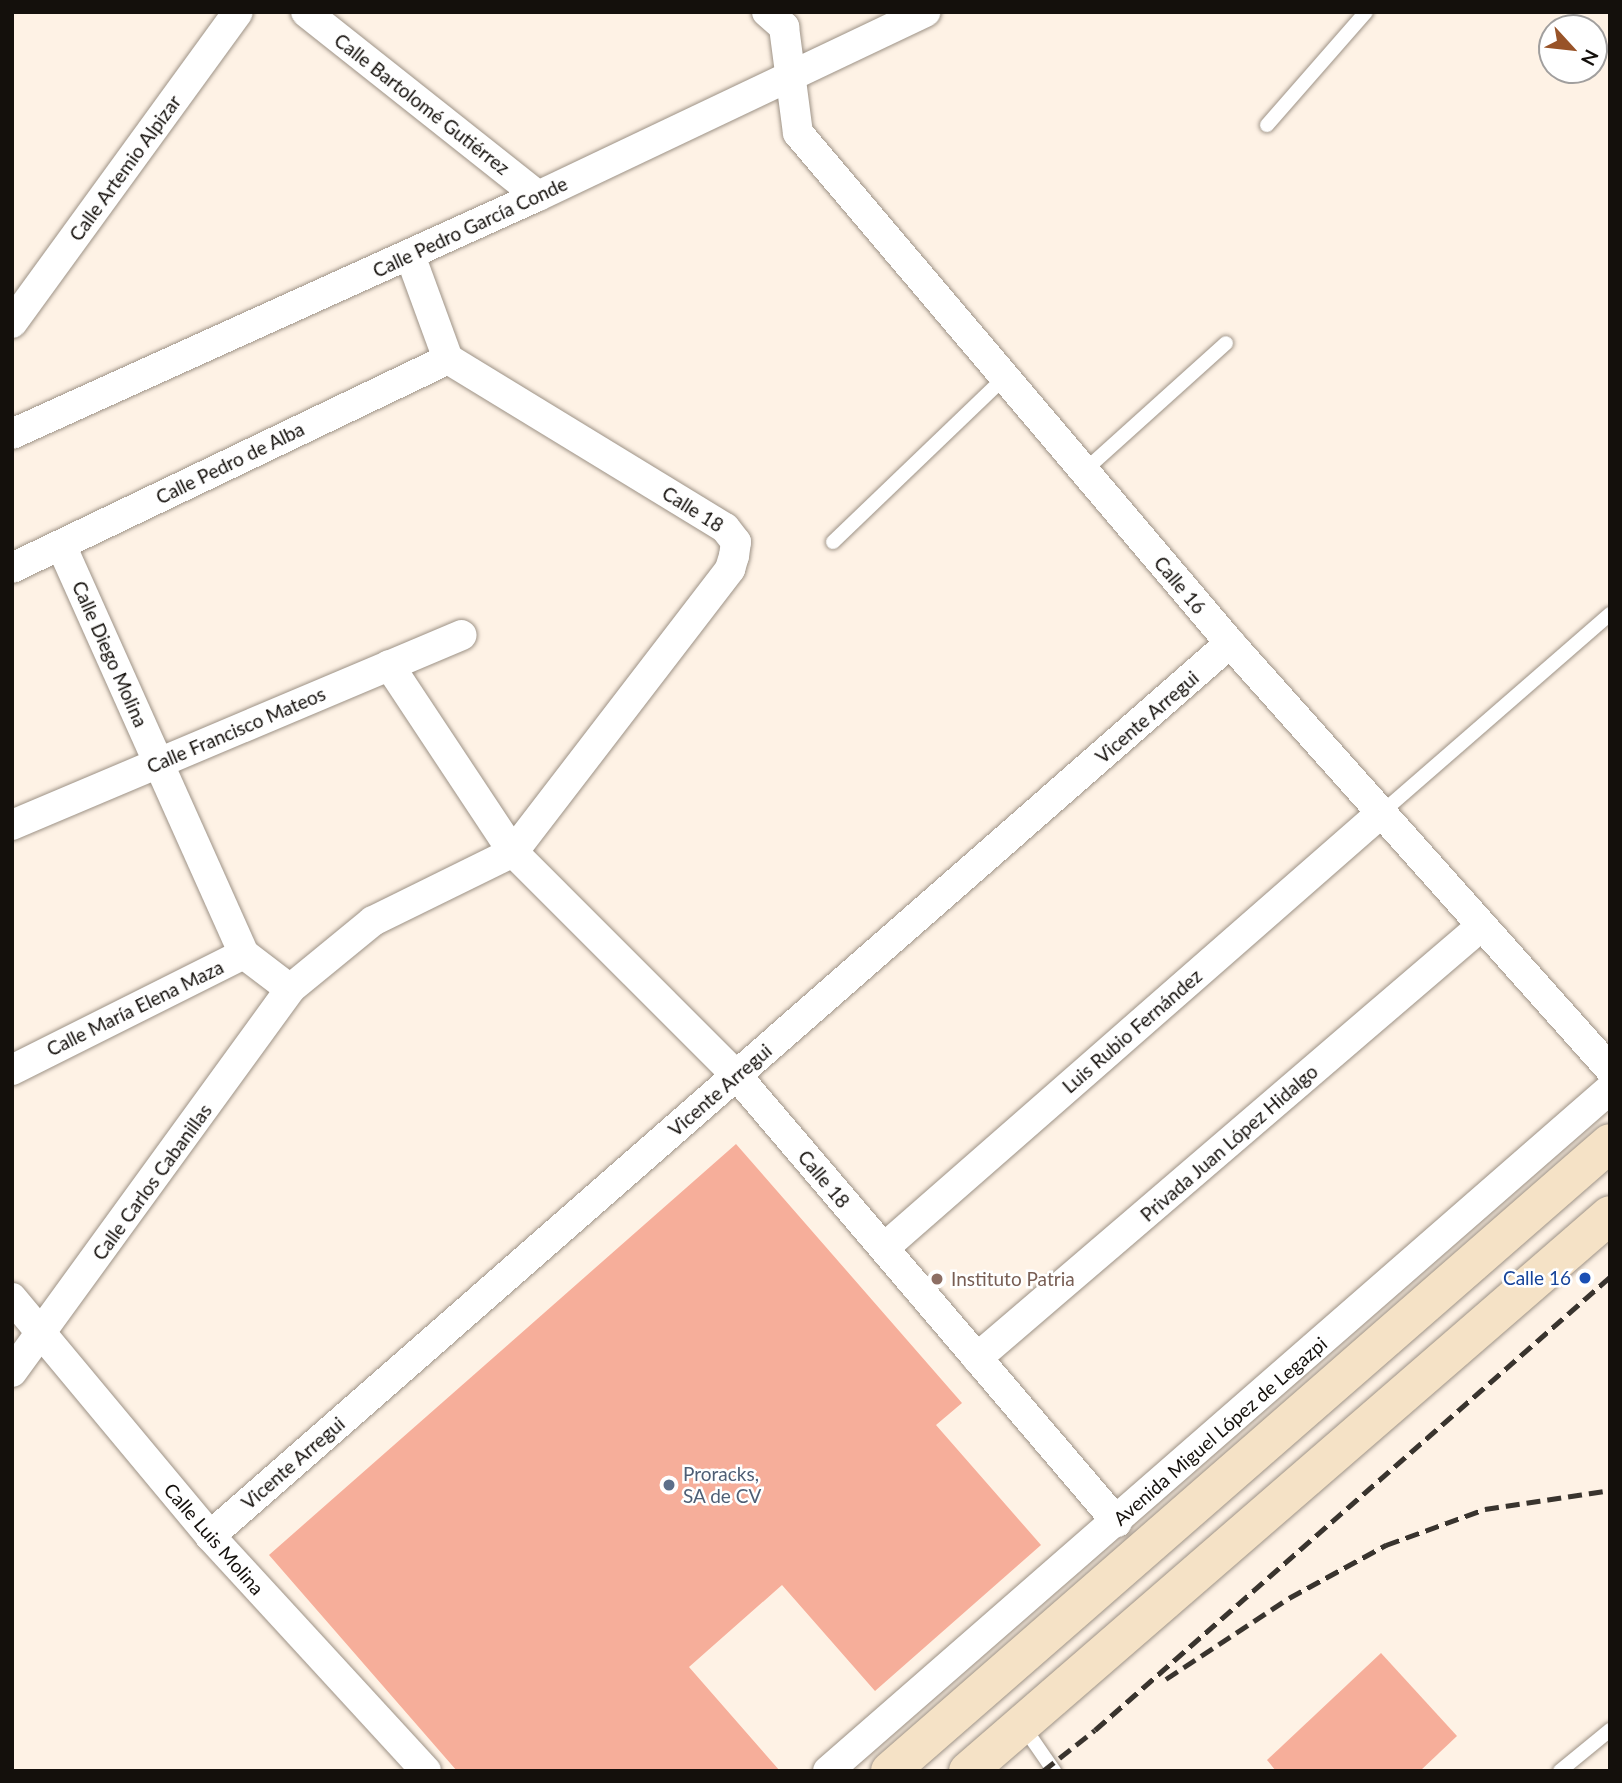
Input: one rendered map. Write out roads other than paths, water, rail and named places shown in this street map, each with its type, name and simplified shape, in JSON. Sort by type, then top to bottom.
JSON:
[{"type":"main road","name":"Avenida Miguel López de Legazpi","points":[[890,1771],[1610,1143]]},
{"type":"main road","points":[[968,1771],[1610,1215]]},
{"type":"street","name":"Calle Artemio Alpizar","points":[[12,323],[238,12]]},
{"type":"street","name":"Calle Bartolomé Gutiérrez","points":[[306,12],[538,197]]},
{"type":"street","name":"Calle 16","points":[[767,12],[784,27],[798,133],[1230,643],[1480,928],[1610,1069]]},
{"type":"street","name":"Calle Pedro García Conde","points":[[12,434],[538,197],[792,78],[925,12]]},
{"type":"street","points":[[410,255],[447,359]]},
{"type":"street","name":"Calle Pedro de Alba","points":[[12,568],[447,359]]},
{"type":"street","name":"Calle 18","points":[[290,989],[373,921],[513,852],[730,569],[736,542],[725,528],[447,359]]},
{"type":"street","name":"Calle Diego Molina","points":[[61,545],[244,954]]},
{"type":"street","name":"Calle Francisco Mateos","points":[[12,825],[461,635]]},
{"type":"street","name":"Vicente Arregui","points":[[210,1536],[1230,643]]},
{"type":"street","name":"Calle 18","points":[[388,665],[513,852],[737,1076],[1117,1522]]},
{"type":"street","name":"Luis Rubio Fernández","points":[[884,1248],[1380,814]]},
{"type":"street","name":"Privada Juan López Hidalgo","points":[[977,1358],[1480,928]]},
{"type":"street","name":"Calle María Elena Maza","points":[[12,1070],[244,954],[290,989]]},
{"type":"street","name":"Calle Carlos Cabanillas","points":[[12,1372],[290,989]]},
{"type":"street","name":"Avenida Miguel López de Legazpi","points":[[828,1771],[1117,1522],[1610,1089]]},
{"type":"street","name":"Calle Luis Molina","points":[[12,1298],[210,1536],[426,1771]]},
{"type":"lane","points":[[1267,125],[1366,12]]},
{"type":"lane","points":[[1084,471],[1226,343]]},
{"type":"lane","points":[[833,542],[1005,377]]},
{"type":"lane","points":[[1380,814],[1610,614]]},
{"type":"lane","points":[[1022,1724],[1054,1771]]},
{"type":"lane","points":[[1560,1771],[1610,1730]]},
{"type":"railway","points":[[1043,1771],[1095,1730],[1610,1277]]},
{"type":"railway","points":[[1166,1679],[1289,1598],[1386,1545],[1485,1509],[1610,1490]]},
{"type":"place","name":"Calle 16","points":[[1585,1278]]},
{"type":"place","name":"Instituto Patria","points":[[937,1279]]},
{"type":"place","name":"Proracks, SA de CV","points":[[669,1485]]}]
